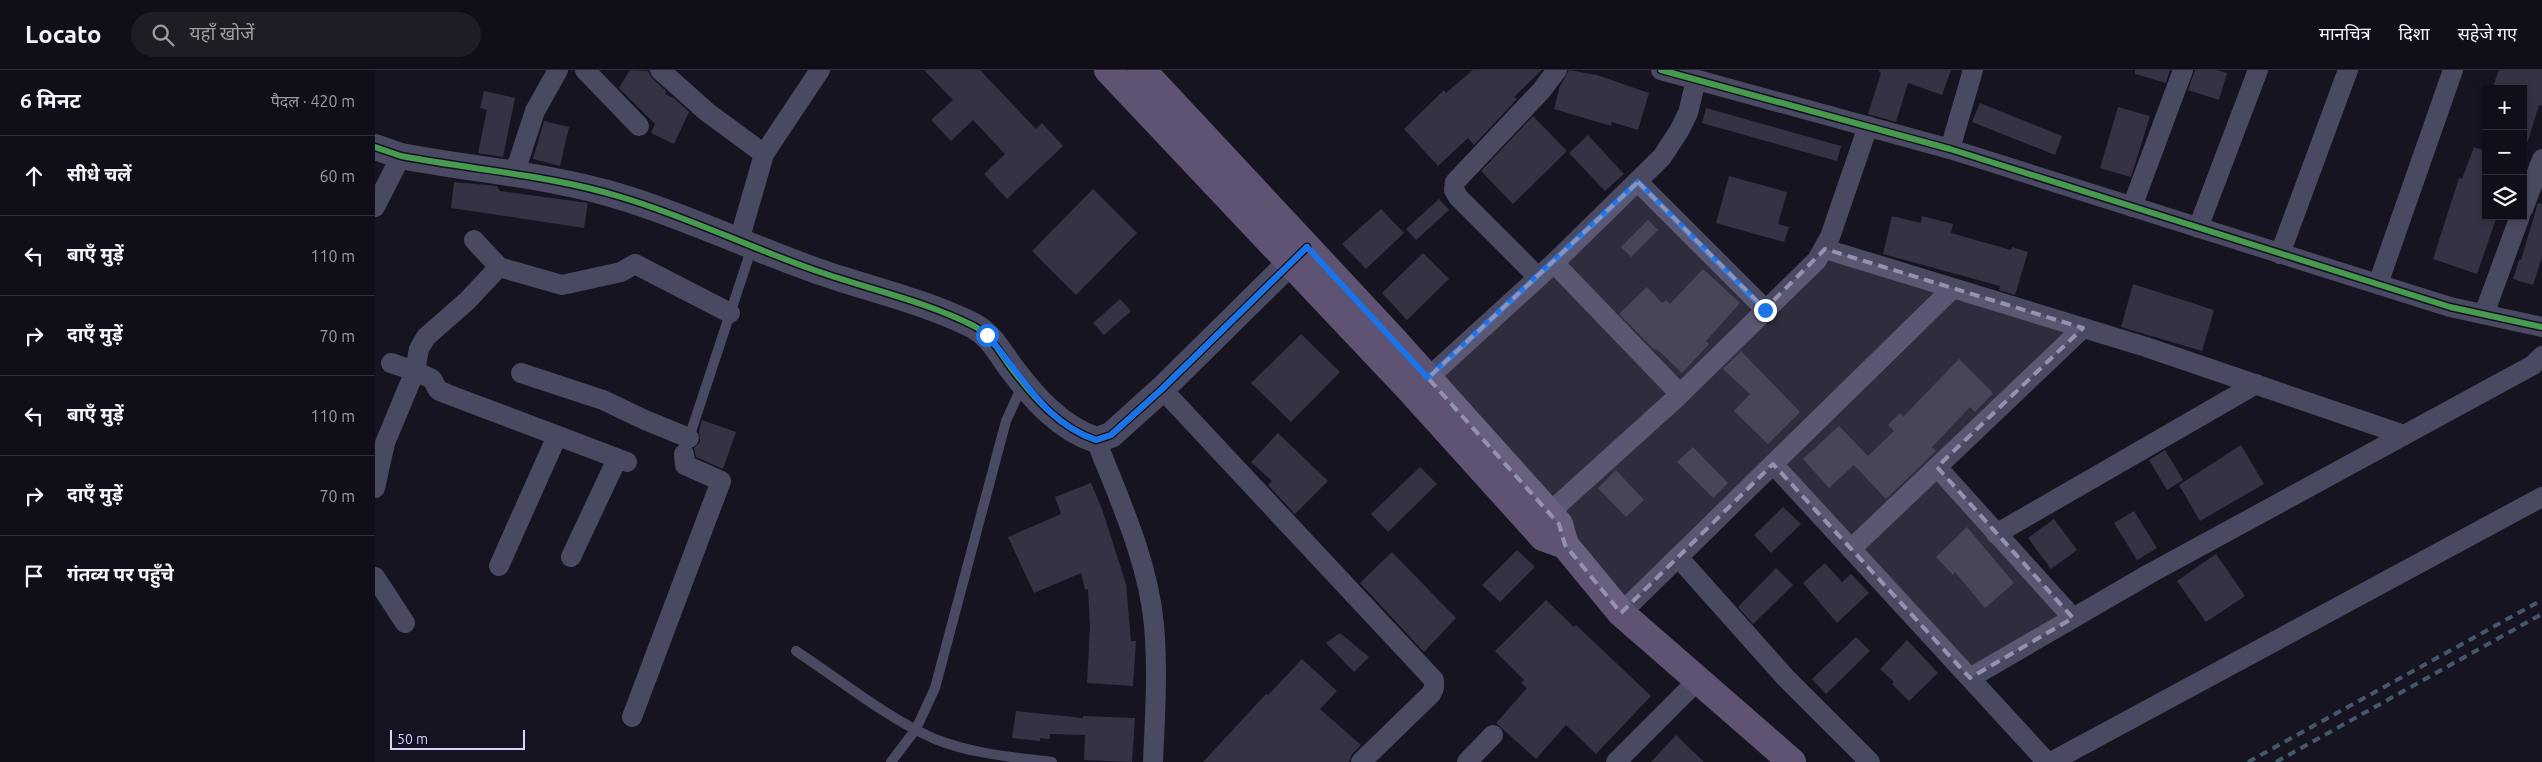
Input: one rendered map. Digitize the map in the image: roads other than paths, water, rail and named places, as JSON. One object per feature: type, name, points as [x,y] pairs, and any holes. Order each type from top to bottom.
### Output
[{"type":"main road","points":[[1108,70],[1428,378],[1559,524],[1565,545],[1621,613],[1792,762]]},
{"type":"main road","points":[[1142,70],[1413,393],[1543,536],[1565,545]]},
{"type":"street","points":[[514,175],[535,111],[558,70]]},
{"type":"street","points":[[585,70],[639,126]]},
{"type":"street","points":[[660,70],[707,112],[764,154]]},
{"type":"street","points":[[746,244],[764,154],[819,70]]},
{"type":"street","points":[[1538,277],[1457,197],[1454,190],[1455,182],[1541,91],[1557,70]]},
{"type":"street","points":[[1661,70],[1949,149],[2450,307],[2542,327]]},
{"type":"street","points":[[1949,149],[1973,70]]},
{"type":"street","points":[[2132,207],[2183,70]]},
{"type":"street","points":[[2198,228],[2258,70]]},
{"type":"street","points":[[2280,254],[2348,70]]},
{"type":"street","points":[[2378,284],[2453,70]]},
{"type":"street","points":[[1428,378],[1554,263],[1662,157],[1688,113],[1696,80]]},
{"type":"street","points":[[1549,513],[1680,394],[1825,249],[1868,126]]},
{"type":"street","points":[[375,147],[401,156],[567,183],[622,197],[973,326],[987,335],[1023,382],[1066,427],[1096,440],[1111,435],[1162,389],[1299,255]]},
{"type":"street","points":[[375,207],[401,156]]},
{"type":"street","points":[[2527,198],[2542,159]]},
{"type":"street","points":[[1638,182],[1765,310]]},
{"type":"street","points":[[2484,314],[2519,220]]},
{"type":"street","points":[[474,240],[499,267],[562,285],[621,272],[635,264],[730,313]]},
{"type":"street","points":[[1825,249],[2146,347],[2404,435]]},
{"type":"street","points":[[1554,263],[1680,394]]},
{"type":"street","points":[[375,488],[385,442],[415,371],[419,349],[427,337],[467,301],[499,267]]},
{"type":"street","points":[[1621,613],[1952,289]]},
{"type":"street","points":[[1851,549],[2083,328]]},
{"type":"street","points":[[1970,678],[2149,574],[2533,365],[2542,356]]},
{"type":"street","points":[[391,363],[432,379],[438,390],[447,394],[622,460],[571,557]]},
{"type":"street","points":[[521,373],[603,400],[645,420],[686,446],[685,465],[721,481],[632,717]]},
{"type":"street","points":[[1996,534],[2256,384]]},
{"type":"street","points":[[1162,389],[1434,680],[1434,688],[1431,694],[1361,762]]},
{"type":"street","points":[[499,566],[557,436]]},
{"type":"street","points":[[1096,440],[1143,563],[1154,624],[1155,696],[1153,762]]},
{"type":"street","points":[[1773,464],[2047,762]]},
{"type":"street","points":[[1937,467],[2073,618]]},
{"type":"street","points":[[2051,762],[2542,497]]},
{"type":"street","points":[[1678,557],[1785,677],[1870,762]]},
{"type":"street","points":[[375,577],[405,623]]},
{"type":"street","points":[[1616,762],[1697,680]]},
{"type":"street","points":[[1467,762],[1493,735]]},
{"type":"lane","points":[[686,446],[730,313],[746,244]]},
{"type":"lane","points":[[891,762],[916,729],[935,688],[1006,421],[1023,382]]},
{"type":"lane","points":[[796,651],[916,729],[935,739],[994,754],[1052,762]]},
{"type":"railway","points":[[2248,762],[2542,600]]},
{"type":"railway","points":[[2276,762],[2542,614]]}]
